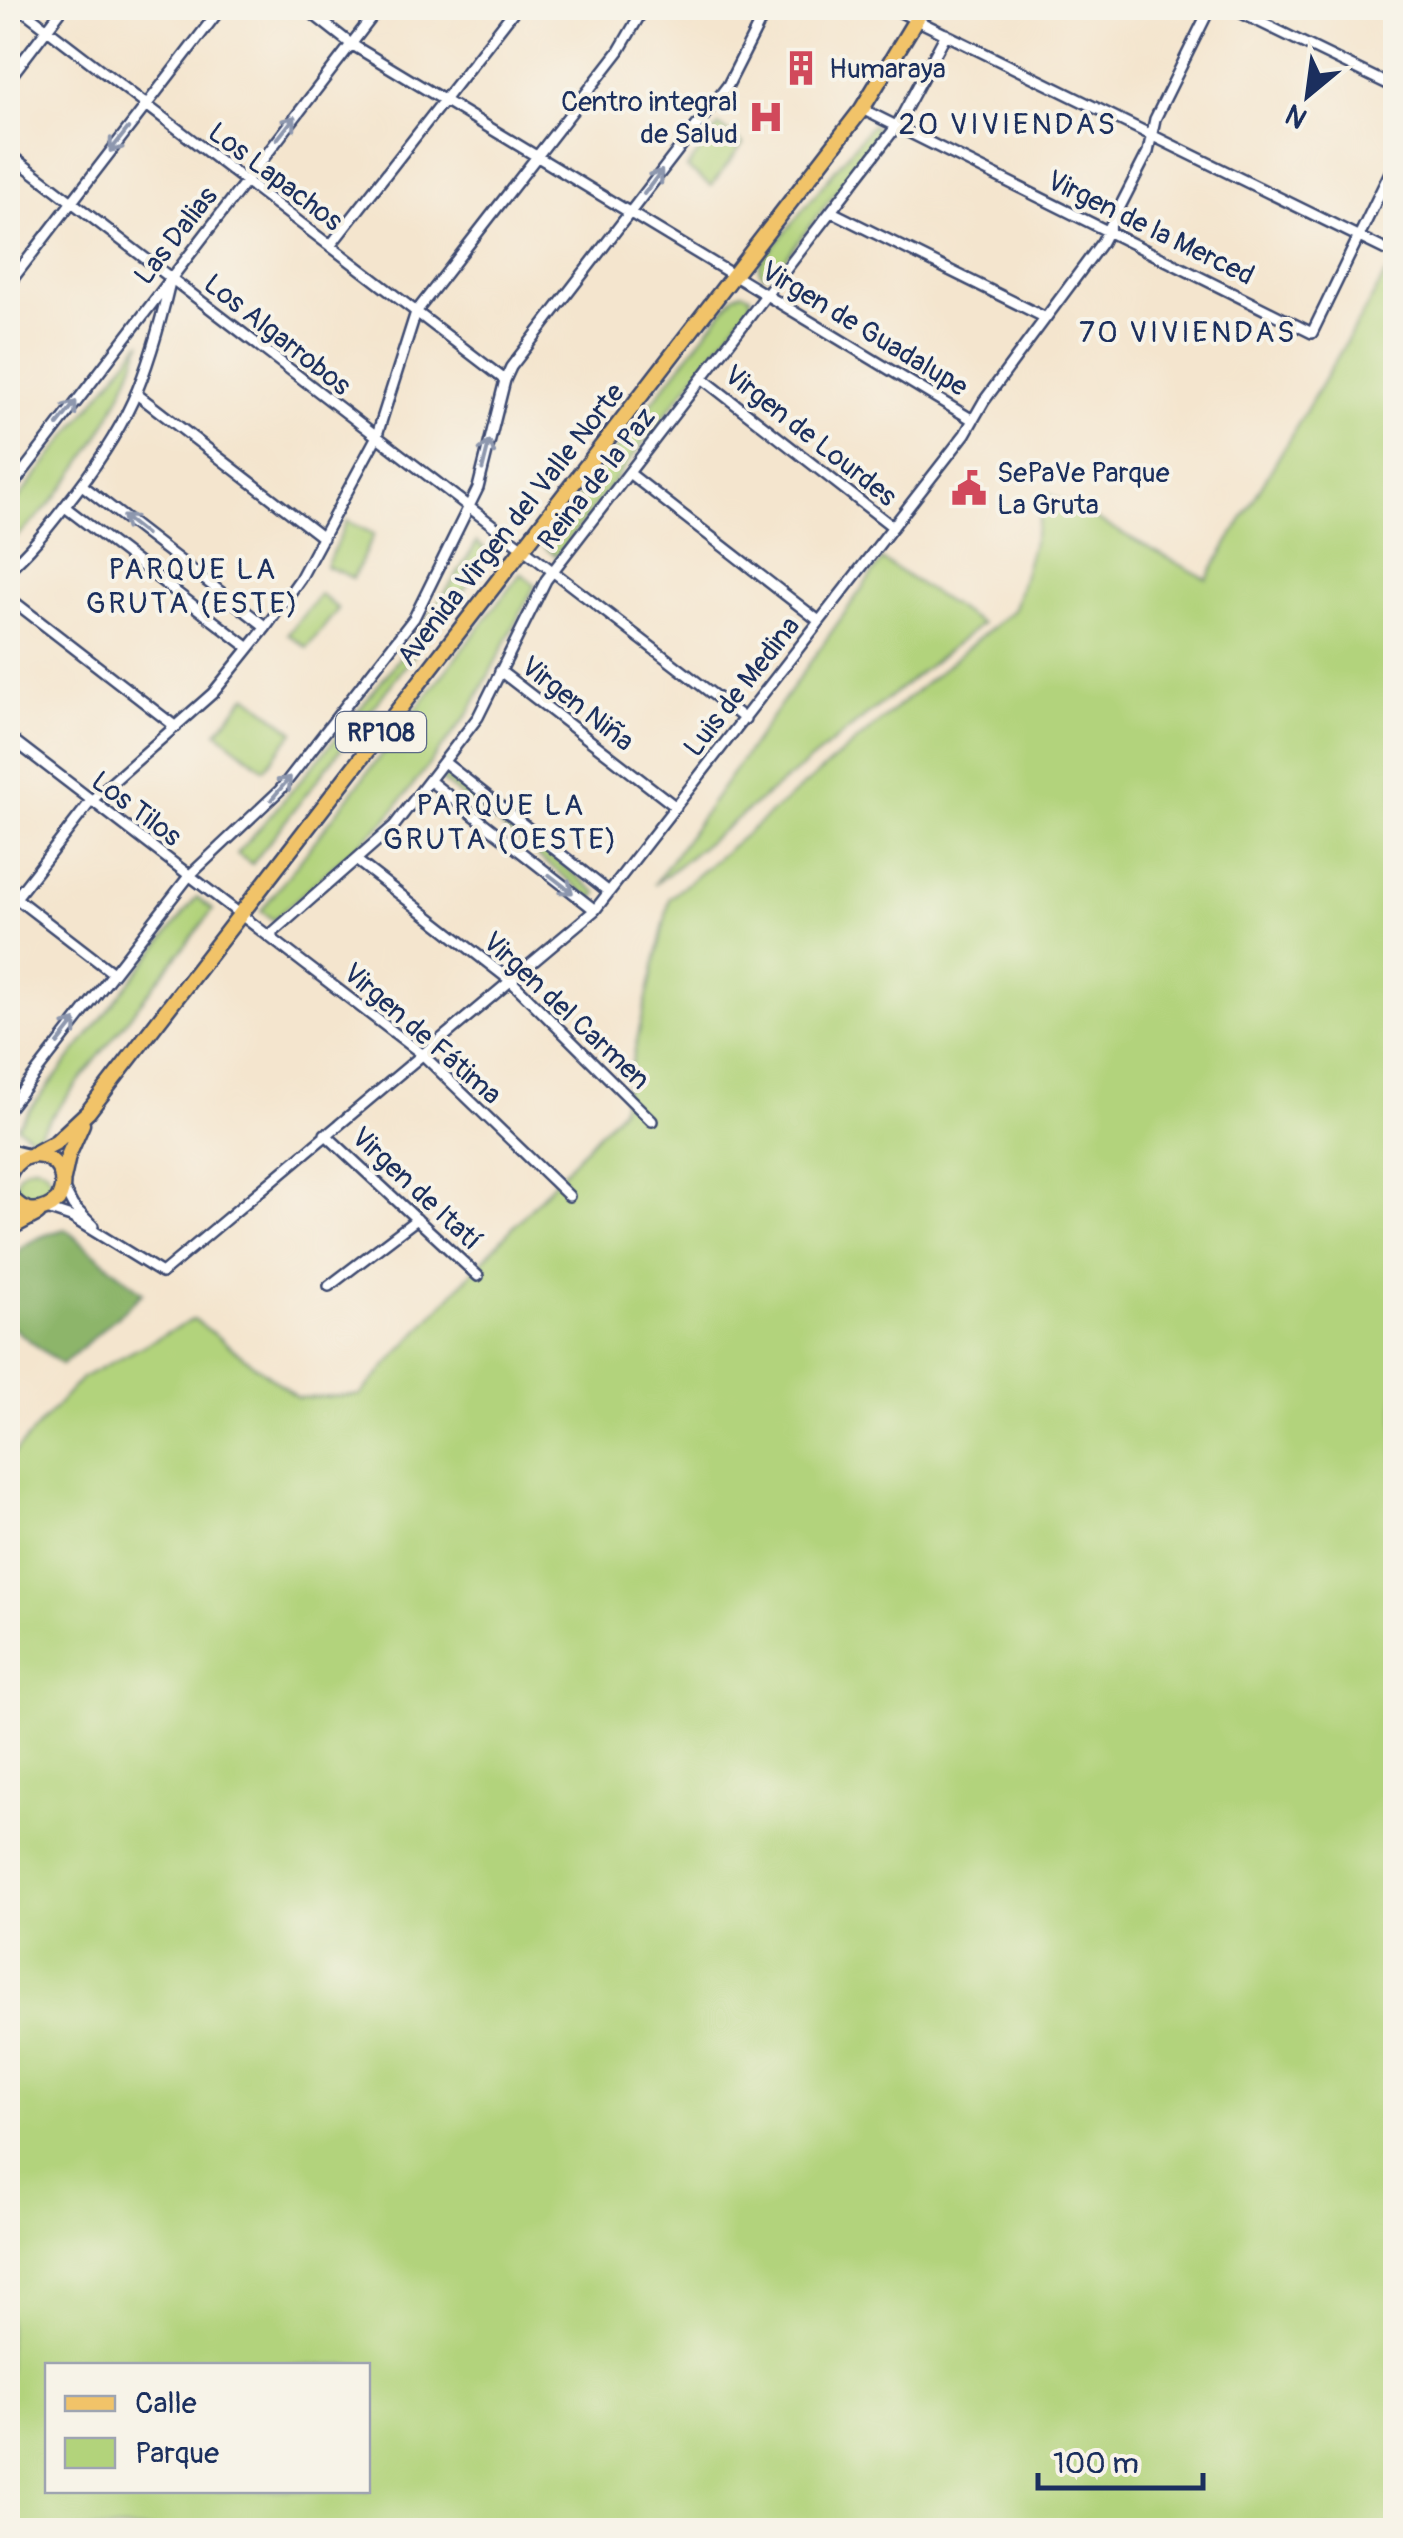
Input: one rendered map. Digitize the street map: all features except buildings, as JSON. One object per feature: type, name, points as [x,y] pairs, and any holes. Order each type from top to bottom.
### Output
[{"type":"main road","name":"Avenida Virgen del Valle Norte","points":[[30,1155],[56,1142],[88,1112],[862,109],[920,14]]},
{"type":"main road","name":"Avenida Virgen del Valle Norte","points":[[63,1184],[68,1156],[88,1112]]},
{"type":"main road","points":[[8,1151],[49,1159],[61,1171],[63,1184]]},
{"type":"main road","name":"RP108","points":[[8,1177],[13,1166],[30,1155]]},
{"type":"main road","name":"RP108","points":[[8,1229],[58,1200],[63,1184]]},
{"type":"main road","points":[[8,1190],[24,1209],[45,1210]]},
{"type":"street","name":"Los Lapachos","points":[[20,8],[505,380]]},
{"type":"street","points":[[8,80],[63,8]]},
{"type":"street","points":[[8,285],[221,8]]},
{"type":"street","name":"Virgen de Guadalupe","points":[[304,8],[351,44],[973,420]]},
{"type":"street","name":"Las Dalias","points":[[8,490],[379,8]]},
{"type":"street","points":[[330,246],[516,8]]},
{"type":"street","points":[[8,908],[11,895],[92,801],[213,693],[266,628],[323,538],[376,438],[416,312],[619,51],[644,8]]},
{"type":"street","points":[[8,1109],[189,876],[280,790],[414,618],[478,488],[505,380],[728,85],[768,8]]},
{"type":"street","points":[[892,8],[920,14],[946,34],[1396,255]]},
{"type":"street","name":"Luis de Medina","points":[[105,1238],[162,1273],[595,910],[893,527],[1109,231],[1148,152],[1156,119],[1210,8]]},
{"type":"street","points":[[1231,8],[1396,88]]},
{"type":"street","name":"Reina de la Paz","points":[[270,934],[394,826],[478,717],[554,570],[896,127],[946,34]]},
{"type":"street","name":"Virgen de la Merced","points":[[862,109],[1312,333],[1358,236]]},
{"type":"street","name":"Los Algarrobos","points":[[8,153],[744,719]]},
{"type":"street","points":[[1358,236],[1396,160]]},
{"type":"street","points":[[832,212],[1046,318]]},
{"type":"street","points":[[8,570],[38,540],[105,455],[138,395],[155,346],[170,279]]},
{"type":"street","name":"Virgen de Lourdes","points":[[702,378],[893,527]]},
{"type":"street","points":[[138,395],[323,538]]},
{"type":"street","points":[[630,472],[820,621]]},
{"type":"street","points":[[82,485],[266,628]]},
{"type":"street","points":[[65,507],[249,648]]},
{"type":"street","points":[[8,597],[176,727]]},
{"type":"street","name":"Virgen Niña","points":[[500,671],[676,807]]},
{"type":"street","name":"Los Tilos","points":[[8,736],[240,914]]},
{"type":"street","points":[[444,762],[609,892]]},
{"type":"street","points":[[430,780],[595,910]]},
{"type":"street","name":"Virgen del Carmen","points":[[356,860],[511,981],[652,1121]]},
{"type":"street","points":[[11,895],[113,974]]},
{"type":"street","name":"Virgen de Fátima","points":[[240,914],[422,1054],[569,1196]]},
{"type":"street","name":"Virgen de Itatí","points":[[325,1134],[478,1276]]},
{"type":"street","points":[[63,1184],[73,1206],[105,1238]]},
{"type":"street","points":[[45,1210],[71,1217],[105,1238]]},
{"type":"street","points":[[329,1286],[417,1219]]},
{"type":"green space","points":[[872,124],[878,130],[873,144],[774,273],[763,275],[760,263]]},
{"type":"green space","points":[[719,125],[743,144],[711,186],[687,168]]},
{"type":"green space","points":[[1386,274],[1395,278],[1395,2530],[8,2530],[8,1460],[82,1378],[194,1319],[298,1398],[360,1395],[621,1109],[670,898],[1014,609],[1047,493],[1207,579]]},
{"type":"green space","points":[[742,292],[750,296],[751,304],[556,556],[542,545],[735,295]]},
{"type":"green space","points":[[142,341],[119,398],[89,452],[52,501],[8,544],[8,512]]},
{"type":"green space","points":[[347,521],[374,534],[353,578],[326,566]]},
{"type":"green space","points":[[477,542],[491,555],[252,864],[237,854],[394,665]]},
{"type":"green space","points":[[882,560],[981,624],[654,885]]},
{"type":"green space","points":[[521,573],[535,585],[469,713],[385,821],[273,920],[261,911]]},
{"type":"green space","points":[[320,594],[338,609],[307,648],[288,634]]},
{"type":"green space","points":[[247,695],[294,732],[264,769],[217,732]]},
{"type":"green space","points":[[447,775],[598,893],[593,899],[442,781]]},
{"type":"green space","points":[[197,897],[213,910],[34,1139],[17,1126]]},
{"type":"green space","points":[[34,1166],[47,1171],[52,1184],[47,1197],[34,1202],[21,1197],[16,1184],[21,1171]]},
{"type":"green space","points":[[65,1229],[143,1293],[62,1365],[8,1324],[7,1287],[12,1261],[19,1251]]},
{"type":"place","name":"Humaraya","points":[[801,68]]},
{"type":"place","name":"Centro integral de Salud","points":[[766,117]]},
{"type":"place","name":"SePaVe Parque La Gruta","points":[[969,488]]},
{"type":"district","name":"20 VIVIENDAS","points":[[1008,124]]},
{"type":"district","name":"70 VIVIENDAS","points":[[1188,332]]},
{"type":"district","name":"PARQUE LA GRUTA (ESTE)","points":[[193,586]]},
{"type":"district","name":"PARQUE LA GRUTA (OESTE)","points":[[501,822]]}]
